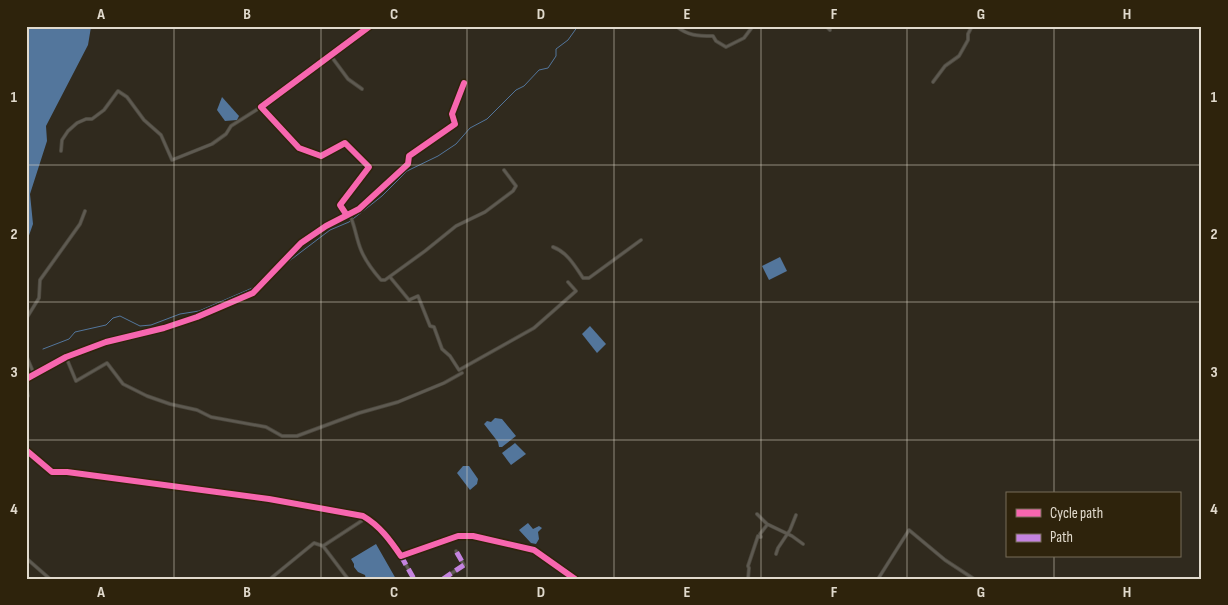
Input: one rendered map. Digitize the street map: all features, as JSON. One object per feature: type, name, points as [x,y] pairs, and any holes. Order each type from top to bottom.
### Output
[{"type":"street","points":[[61,151],[62,140],[68,131],[77,123],[86,119],[92,119],[104,110],[118,91],[127,97],[144,120],[160,135],[172,160],[212,144],[226,134],[231,126],[262,107],[370,26]]},
{"type":"street","points":[[676,26],[683,32],[694,36],[712,36],[726,47],[744,38],[753,26]]},
{"type":"street","points":[[826,26],[830,30]]},
{"type":"street","points":[[933,82],[945,66],[959,56],[968,40],[968,34],[972,26]]},
{"type":"street","points":[[331,56],[348,79],[362,90]]},
{"type":"street","points":[[26,379],[66,358],[106,342],[164,328],[197,317],[253,293],[301,243],[346,214],[359,208],[408,164],[409,156],[455,124],[452,114],[464,83]]},
{"type":"street","points":[[262,107],[299,148],[321,156],[345,143],[369,167],[340,205],[346,214]]},
{"type":"street","points":[[349,213],[354,222],[362,252],[381,280],[384,280],[456,226],[485,212],[513,191],[516,186],[504,170]]},
{"type":"street","points":[[26,319],[39,298],[40,280],[80,224],[85,211]]},
{"type":"street","points":[[553,247],[560,249],[567,256],[583,278],[589,278],[641,240]]},
{"type":"street","points":[[390,276],[409,300],[418,296],[430,326],[434,327],[442,349],[450,356],[459,370],[534,328],[576,291],[568,282]]},
{"type":"street","points":[[26,355],[34,374]]},
{"type":"street","points":[[66,358],[76,381],[107,363],[122,384],[147,396],[170,404],[197,410],[211,417],[266,427],[282,436],[297,436],[359,413],[398,402],[444,383],[462,373]]},
{"type":"street","points":[[26,383],[28,396],[26,397]]},
{"type":"street","points":[[26,450],[52,472],[67,472],[269,499],[363,516],[376,524],[390,540],[414,579]]},
{"type":"street","points":[[757,514],[767,524],[802,544]]},
{"type":"street","points":[[776,554],[790,530],[796,515]]},
{"type":"street","points":[[323,546],[366,518]]},
{"type":"street","points":[[748,579],[748,566],[758,537],[761,537],[760,534],[767,524]]},
{"type":"street","points":[[878,579],[909,530],[945,560],[974,579]]},
{"type":"street","points":[[401,556],[458,536],[473,536],[534,550],[575,579]]},
{"type":"street","points":[[270,579],[314,543],[323,546],[348,579]]},
{"type":"street","points":[[442,579],[464,565],[456,551]]},
{"type":"street","points":[[26,558],[50,579]]},
{"type":"water","points":[[26,26],[91,27],[88,45],[46,126],[47,141],[30,194],[33,224],[26,244]]},
{"type":"water","points":[[222,97],[239,116],[237,120],[225,121],[217,110]]},
{"type":"water","points":[[780,257],[787,271],[769,280],[762,266]]},
{"type":"water","points":[[590,326],[606,344],[597,353],[582,334]]},
{"type":"water","points":[[495,418],[502,419],[516,436],[502,447],[499,447],[498,442],[484,424],[487,421],[491,422]]},
{"type":"water","points":[[515,443],[526,454],[511,465],[502,453]]},
{"type":"water","points":[[463,466],[469,466],[478,479],[477,484],[470,490],[457,473]]},
{"type":"water","points":[[528,523],[533,529],[539,526],[542,528],[538,532],[539,539],[536,544],[531,543],[519,530]]},
{"type":"water","points":[[376,544],[396,579],[366,579],[365,575],[358,572],[354,567],[351,559]]},
{"type":"waterway","points":[[276,271],[330,230],[349,222],[382,196],[407,171],[438,156],[456,144],[470,128],[487,119],[539,70],[548,68],[556,56],[556,49],[568,40],[578,26]]},
{"type":"waterway","points":[[43,349],[69,339],[75,332],[106,325],[113,318],[120,316],[140,326],[151,325],[180,314],[199,311],[257,286],[269,275]]},
{"type":"marked path","points":[[443,579],[464,565],[456,551]]},
{"type":"marked path","points":[[401,556],[414,579]]},
{"type":"cycle path","points":[[346,214],[340,205],[369,167],[345,143],[321,156],[299,148],[261,107],[370,26]]},
{"type":"cycle path","points":[[26,379],[66,357],[106,342],[164,328],[197,317],[253,293],[301,243],[326,226],[359,209],[408,164],[409,156],[455,124],[452,114],[464,83]]},
{"type":"cycle path","points":[[26,450],[52,472],[67,472],[269,499],[363,516],[380,529],[401,556],[458,536],[473,536],[534,550],[575,579]]}]
